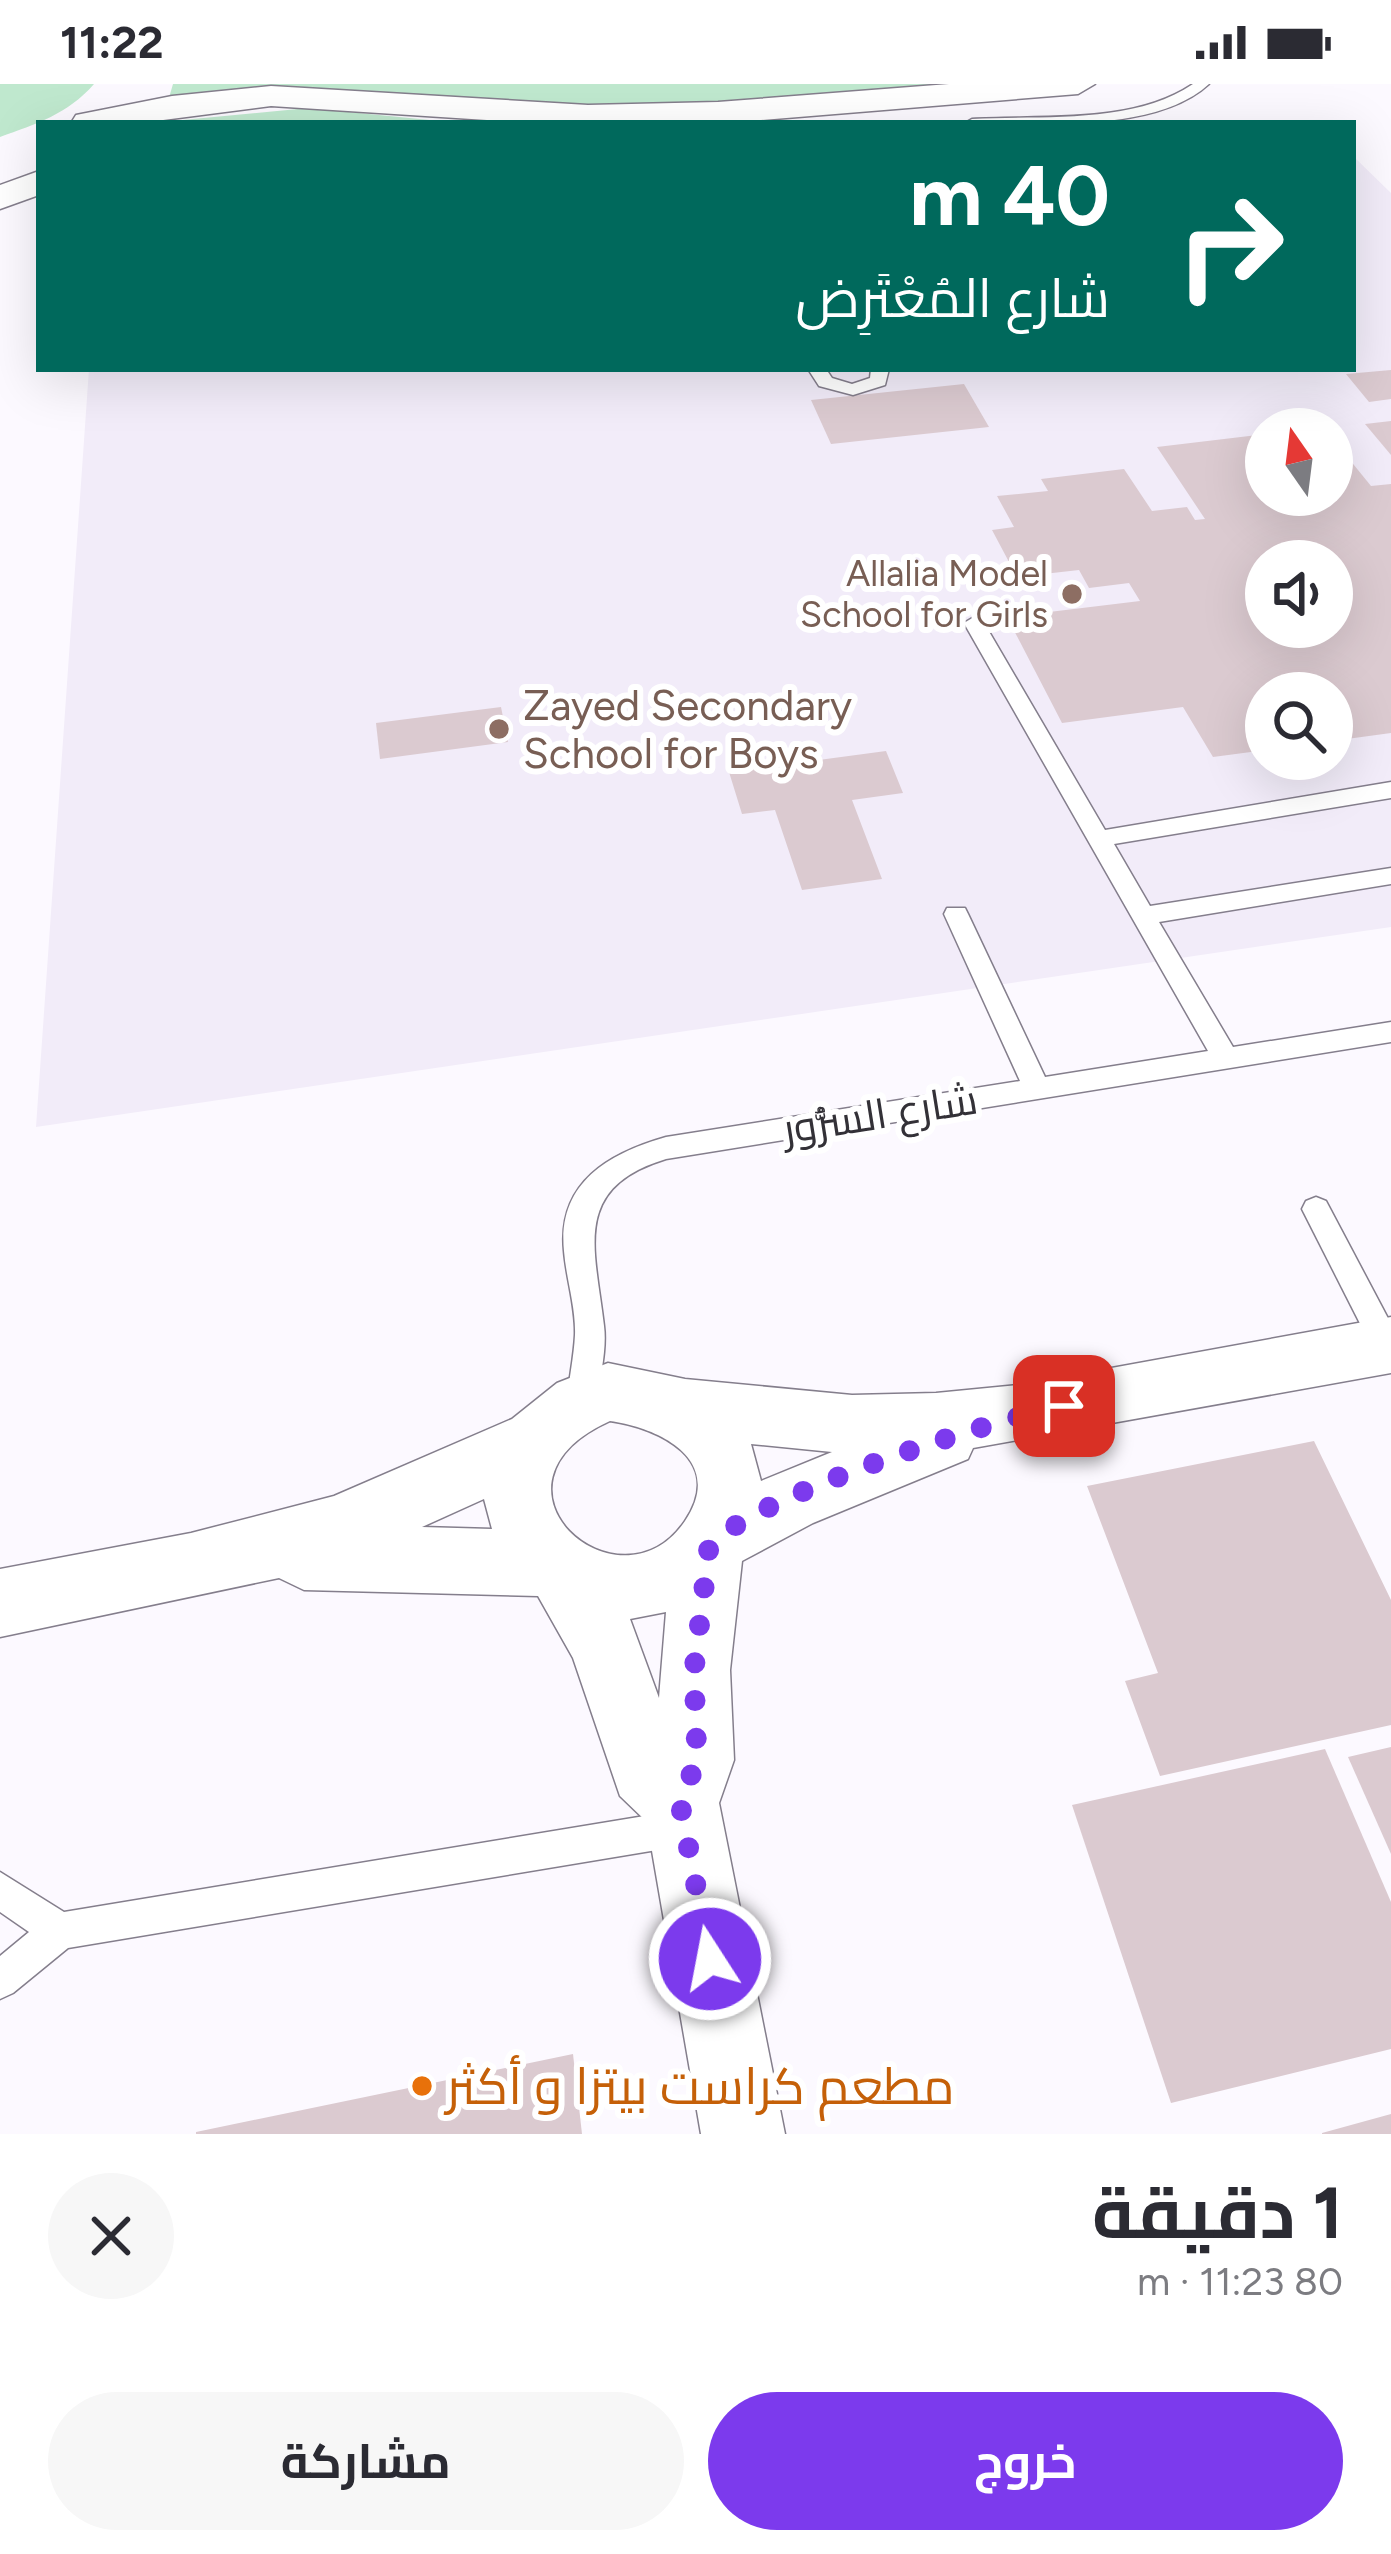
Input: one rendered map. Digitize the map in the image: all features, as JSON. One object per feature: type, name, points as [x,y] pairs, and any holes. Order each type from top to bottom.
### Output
[{"type":"main road","points":[[89,120],[128,84]]},
{"type":"main road","points":[[661,120],[1078,84]]},
{"type":"main road","points":[[100,120],[172,106],[271,96],[529,115],[718,113]]},
{"type":"main road","points":[[0,198],[36,183]]},
{"type":"street","points":[[0,1603],[222,1560],[384,1511],[557,1421],[635,1392],[686,1408],[852,1425],[1018,1414],[1389,1346]]},
{"type":"street","points":[[686,1408],[719,1444],[728,1467],[728,1504],[711,1544],[694,1670],[697,1760],[683,1815],[743,2134]]},
{"type":"street","points":[[222,1560],[387,1555],[557,1568],[614,1588],[641,1586],[690,1565],[711,1544],[866,1468],[1018,1414]]},
{"type":"street","points":[[557,1421],[518,1484],[518,1505],[535,1546],[557,1568],[604,1643],[646,1770],[683,1815]]},
{"type":"lane","points":[[1009,120],[1144,109],[1184,98],[1202,84]]},
{"type":"lane","points":[[819,372],[825,382],[853,390],[879,381],[880,372]]},
{"type":"lane","points":[[974,623],[1226,1059]]},
{"type":"lane","points":[[1098,838],[1391,790]]},
{"type":"lane","points":[[1143,916],[1391,876]]},
{"type":"lane","points":[[956,914],[1036,1089]]},
{"type":"lane","name":"شارع السُّرُور","points":[[557,1421],[590,1332],[578,1224],[584,1204],[610,1172],[629,1159],[666,1148],[1391,1033]]},
{"type":"lane","points":[[1316,1210],[1389,1346]]},
{"type":"lane","points":[[0,1980],[60,1930],[683,1815]]},
{"type":"lane","points":[[0,1890],[60,1930]]},
{"type":"shaded area","name":"Zayed Secondary School for Boys","points":[[1356,159],[1391,193],[1391,927],[36,1127],[89,372],[1356,372]]},
{"type":"green space","points":[[0,84],[94,84],[62,111],[0,137]]},
{"type":"green space","points":[[173,84],[1034,84],[653,114],[404,101],[166,108]]},
{"type":"green space","points":[[308,108],[430,120],[182,120]]},
{"type":"building","points":[[1391,370],[1391,399],[1369,402],[1346,374]]},
{"type":"building","points":[[964,384],[989,427],[831,444],[811,400]]},
{"type":"building","points":[[1391,421],[1391,455],[1365,424]]},
{"type":"building","points":[[1245,437],[1245,516],[1353,516],[1353,464],[1371,486],[1391,484],[1391,733],[1353,738],[1353,672],[1245,672],[1245,753],[1213,757],[1183,707],[1062,723],[1007,617],[1140,601],[1129,583],[1089,588],[1079,570],[1017,577],[992,530],[1014,527],[997,496],[1048,491],[1041,479],[1124,469],[1152,511],[1187,507],[1195,520],[1205,519],[1157,447]]},
{"type":"building","points":[[501,707],[508,742],[380,759],[376,723]]},
{"type":"building","points":[[886,751],[903,793],[852,800],[882,879],[802,890],[775,810],[742,814],[729,772]]},
{"type":"building","points":[[1314,1441],[1391,1600],[1391,1725],[1160,1776],[1125,1681],[1158,1673],[1087,1486]]},
{"type":"building","points":[[1391,1747],[1391,1854],[1348,1757]]},
{"type":"building","points":[[1325,1749],[1391,1902],[1391,2049],[1171,2103],[1072,1805]]},
{"type":"building","points":[[573,2054],[582,2134],[196,2134],[196,2132]]},
{"type":"building","points":[[1391,2114],[1391,2134],[1322,2134],[1322,2133]]},
{"type":"place","name":"Allalia Model School for Girls","points":[[1072,594]]},
{"type":"place","name":"Zayed Secondary School for Boys","points":[[499,729]]},
{"type":"place","name":"مطعم كراست بيتزا و أكثر","points":[[422,2086]]},
{"type":"route","points":[[710,1959],[680,1803],[697,1760],[697,1624],[713,1540],[866,1468],[1018,1414],[1064,1406]]}]
